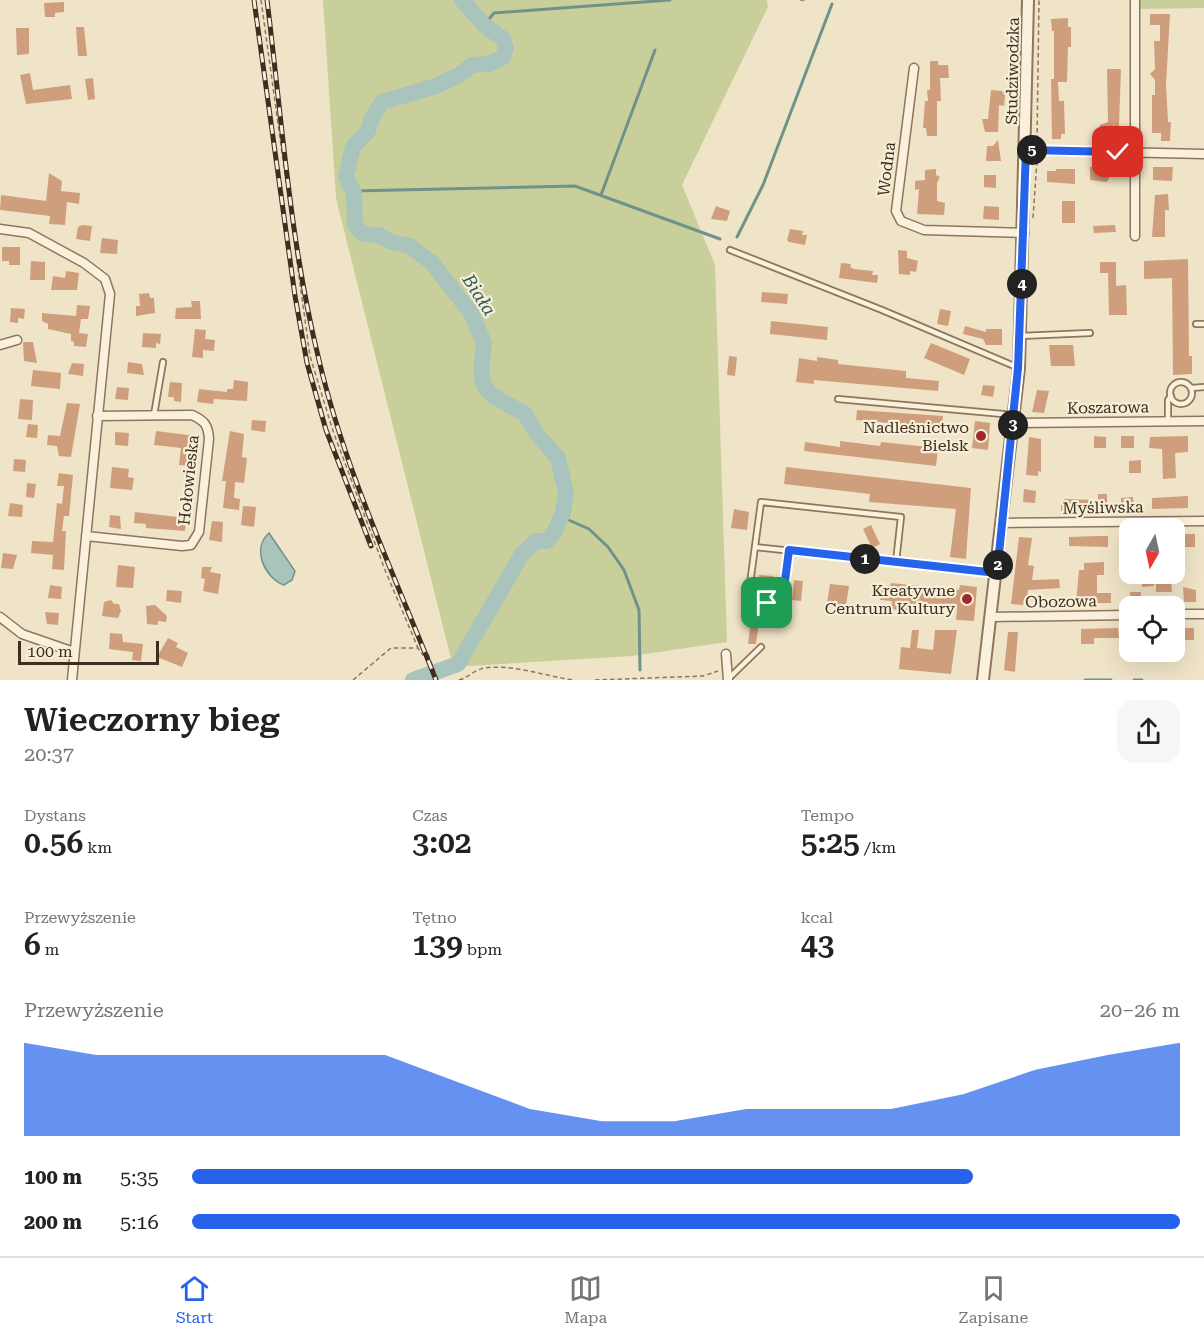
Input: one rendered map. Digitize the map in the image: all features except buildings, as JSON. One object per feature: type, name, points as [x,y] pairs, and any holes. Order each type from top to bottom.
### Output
[{"type":"street","name":"Studziwodzka","points":[[983,680],[1003,523],[1018,368],[1024,233],[1028,0]]},
{"type":"street","points":[[1135,0],[1135,236]]},
{"type":"street","name":"Wodna","points":[[914,68],[896,210],[901,221],[924,230],[1024,233]]},
{"type":"street","points":[[1026,150],[1204,154]]},
{"type":"street","points":[[0,229],[29,233],[84,263],[105,279],[110,294],[72,680]]},
{"type":"street","points":[[0,345],[17,340]]},
{"type":"street","name":"Hołowieska","points":[[86,536],[190,545],[199,532],[209,439],[208,427],[203,420],[192,415],[97,416]]},
{"type":"street","name":"Koszarowa","points":[[1013,419],[1204,421]]},
{"type":"street","name":"Myśliwska","points":[[1003,523],[1204,521]]},
{"type":"street","points":[[1185,614],[1204,614]]},
{"type":"street","name":"Obozowa","points":[[992,617],[1119,615]]},
{"type":"street","points":[[0,616],[22,634],[74,652]]},
{"type":"street","points":[[726,654],[728,676]]},
{"type":"lane","points":[[730,250],[882,310],[1018,368]]},
{"type":"lane","points":[[1196,324],[1204,324]]},
{"type":"lane","points":[[1020,336],[1090,333]]},
{"type":"lane","points":[[154,415],[163,362]]},
{"type":"lane","points":[[1168,421],[1168,400],[1171,396],[1171,388],[1177,383],[1184,382],[1191,388],[1202,387],[1204,381]]},
{"type":"lane","points":[[1171,396],[1176,402],[1184,403],[1191,397],[1191,388]]},
{"type":"lane","points":[[838,399],[1013,419]]},
{"type":"lane","points":[[789,550],[783,596],[776,602],[767,603],[753,598],[749,591],[761,502],[901,518],[896,562]]},
{"type":"lane","points":[[755,547],[997,573]]},
{"type":"lane","points":[[728,676],[761,647]]},
{"type":"path","points":[[261,0],[310,356],[337,442],[385,570],[418,648],[423,655],[428,654],[438,680]]},
{"type":"path","points":[[800,0],[805,0]]},
{"type":"path","points":[[353,680],[390,648],[418,648]]},
{"type":"path","points":[[459,680],[466,679],[473,672],[484,668],[545,673],[573,680]]},
{"type":"path","points":[[595,680],[728,676]]},
{"type":"green space","points":[[323,0],[767,0],[768,7],[682,185],[715,265],[727,642],[632,656],[453,667],[336,198]]},
{"type":"green space","points":[[1135,0],[1204,0],[1204,8],[1136,9]]},
{"type":"water","points":[[269,533],[295,571],[292,580],[284,585],[271,576],[263,562],[261,547]]},
{"type":"waterway","name":"Biała","points":[[413,680],[458,664],[522,554],[536,541],[547,541],[554,533],[563,513],[566,493],[558,458],[537,434],[525,414],[493,396],[484,386],[481,373],[484,343],[471,313],[432,263],[410,246],[391,242],[379,235],[363,234],[355,225],[354,193],[346,177],[353,147],[368,131],[372,118],[382,102],[436,86],[461,74],[472,65],[489,64],[503,57],[506,48],[503,39],[484,25],[462,0]]},
{"type":"waterway","points":[[484,25],[494,13],[670,0]]},
{"type":"waterway","points":[[737,237],[763,185],[832,4]]},
{"type":"waterway","points":[[601,195],[655,50]]},
{"type":"waterway","points":[[353,191],[575,186],[720,239]]},
{"type":"waterway","points":[[562,517],[589,529],[608,547],[624,570],[639,610],[640,670]]},
{"type":"waterway","points":[[1085,680],[1111,680]]},
{"type":"waterway","points":[[1134,680],[1142,680]]},
{"type":"railway","points":[[254,0],[295,296],[307,363],[326,430],[371,546]]},
{"type":"railway","points":[[267,0],[294,226],[319,360],[356,482],[436,680]]},
{"type":"place","name":"Nadleśnictwo Bielsk","points":[[981,436]]},
{"type":"place","name":"Kreatywne Centrum Kultury","points":[[967,599]]},
{"type":"route","points":[[767,603],[776,602],[783,596],[789,550],[997,573],[1018,368],[1026,150],[1118,152]]}]
